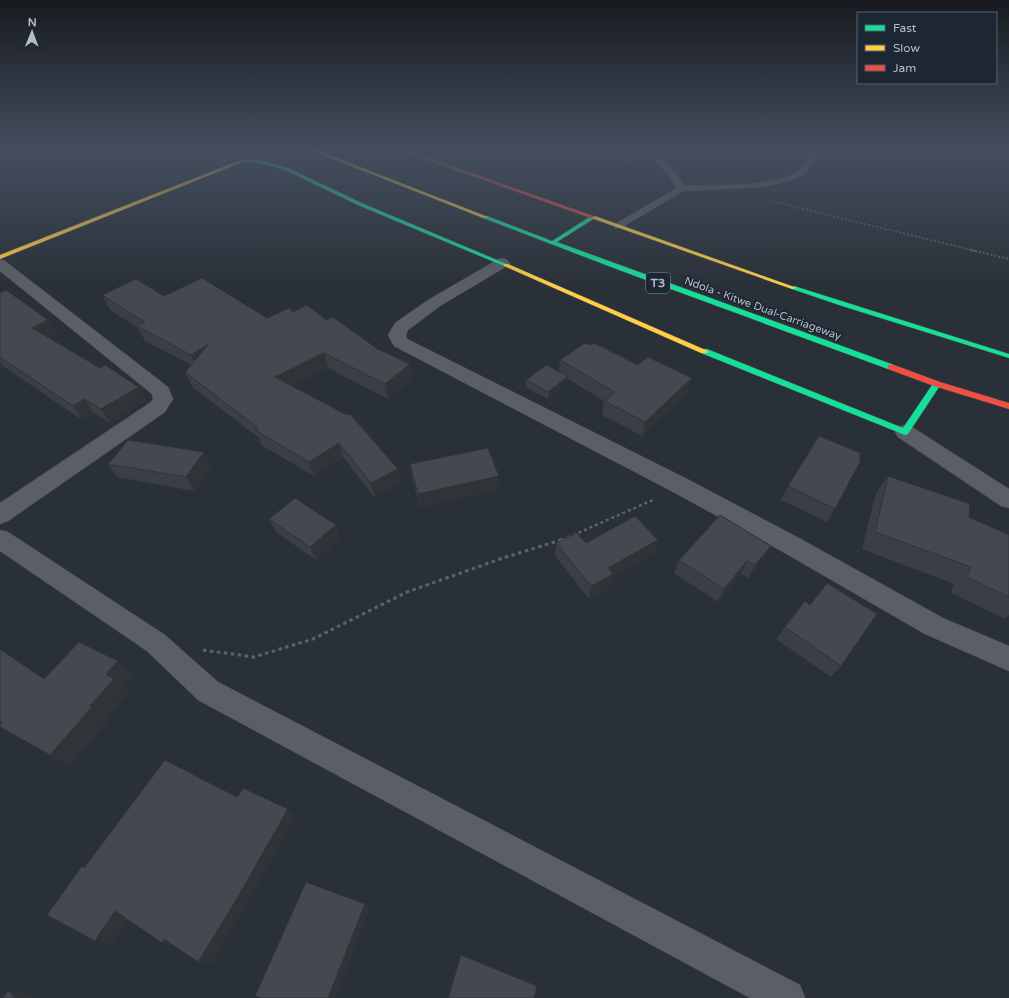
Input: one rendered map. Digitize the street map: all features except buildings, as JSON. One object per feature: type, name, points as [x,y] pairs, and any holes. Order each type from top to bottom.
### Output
[{"type":"main road","points":[[0,257],[156,196]]},
{"type":"main road","points":[[341,196],[502,263],[685,343],[905,432],[936,384]]},
{"type":"main road","name":"Ndola - Kitwe Dual-Carriageway","points":[[431,196],[621,270],[936,384],[1009,406]]},
{"type":"main road","points":[[532,196],[844,305],[1009,356]]},
{"type":"main road","points":[[552,242],[593,217]]},
{"type":"street","points":[[502,263],[434,303],[401,327],[397,335],[400,342],[683,487],[798,549],[934,626],[1009,659]]},
{"type":"street","points":[[0,264],[161,391],[164,399],[158,407],[0,515]]},
{"type":"street","points":[[905,432],[1009,500]]},
{"type":"street","points":[[0,539],[156,643],[208,691],[787,998]]},
{"type":"lane","points":[[618,226],[670,196]]},
{"type":"path","points":[[770,200],[1009,259]]},
{"type":"path","points":[[201,649],[254,657],[313,639],[407,592],[503,558],[557,542],[683,487]]},
{"type":"traffic: fast","points":[[343,196],[506,265]]},
{"type":"traffic: fast","points":[[485,217],[621,269],[891,367]]},
{"type":"traffic: fast","points":[[552,243],[593,217]]},
{"type":"traffic: fast","points":[[794,288],[1009,356]]},
{"type":"traffic: fast","points":[[704,351],[905,432],[937,384]]},
{"type":"traffic: slow","points":[[0,257],[155,196]]},
{"type":"traffic: slow","points":[[430,196],[485,217]]},
{"type":"traffic: slow","points":[[593,217],[794,288]]},
{"type":"traffic: slow","points":[[506,265],[704,351]]},
{"type":"traffic: jam","points":[[532,196],[593,217]]},
{"type":"traffic: jam","points":[[891,367],[937,384],[1009,406]]}]
